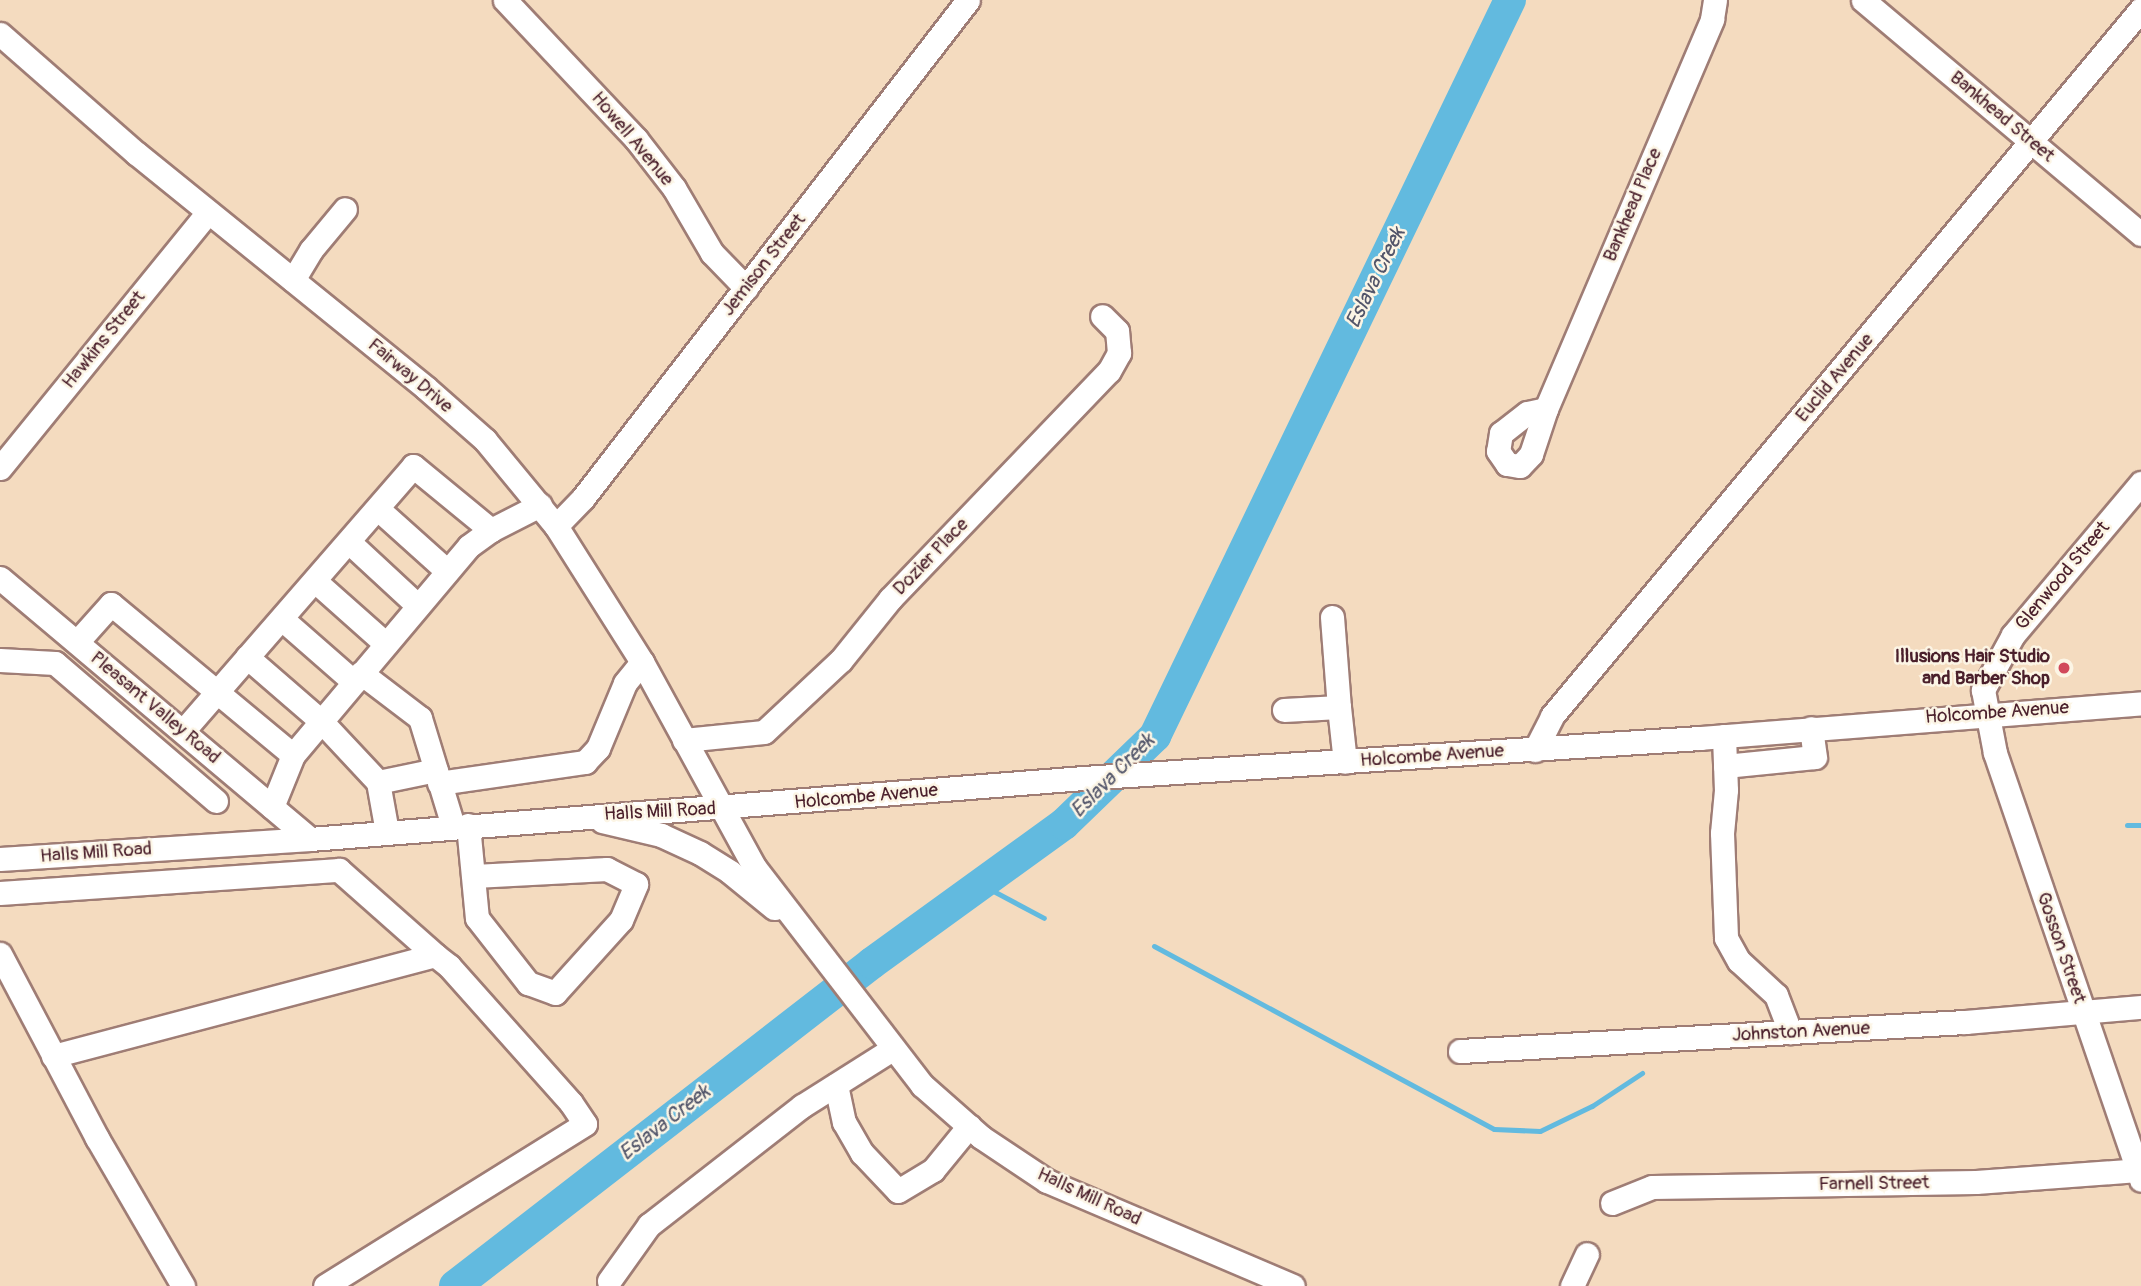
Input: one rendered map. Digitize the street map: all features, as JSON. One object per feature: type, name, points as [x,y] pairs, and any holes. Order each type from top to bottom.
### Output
[{"type":"street","name":"Howell Avenue","points":[[505,0],[636,139],[674,188],[712,253],[746,288]]},
{"type":"street","name":"Jemison Street","points":[[556,526],[583,498],[968,0]]},
{"type":"street","name":"Bankhead Place","points":[[1546,408],[1712,19],[1715,0]]},
{"type":"street","name":"Bankhead Street","points":[[1863,0],[2141,234]]},
{"type":"street","name":"Euclid Avenue","points":[[1535,750],[1552,716],[2033,142],[2141,9]]},
{"type":"street","name":"Fairway Drive","points":[[0,34],[136,153],[426,388],[485,440],[556,526],[642,662],[723,805]]},
{"type":"street","points":[[293,280],[317,242],[345,209]]},
{"type":"street","name":"Hawkins Street","points":[[0,468],[208,212]]},
{"type":"street","name":"Dozier Place","points":[[684,740],[764,732],[841,660],[890,599],[1108,372],[1119,353],[1117,331],[1102,316]]},
{"type":"street","points":[[183,731],[413,466],[491,530]]},
{"type":"street","name":"Glenwood Street","points":[[1987,713],[1983,690],[2013,635],[2141,483]]},
{"type":"street","points":[[272,807],[293,755],[469,546],[491,530],[540,505]]},
{"type":"street","points":[[378,509],[447,571]]},
{"type":"street","points":[[349,542],[418,606]]},
{"type":"street","name":"Pleasant Valley Road","points":[[0,578],[310,839]]},
{"type":"street","points":[[315,581],[386,644]]},
{"type":"street","points":[[77,642],[111,604],[293,755]]},
{"type":"street","points":[[1332,617],[1345,762]]},
{"type":"street","points":[[282,619],[357,678],[420,718],[438,777],[460,826],[474,876],[477,918],[528,983],[555,993],[621,920],[636,884],[607,869],[474,876]]},
{"type":"street","points":[[247,657],[321,721],[378,782],[387,832]]},
{"type":"street","points":[[0,660],[55,663],[216,802]]},
{"type":"street","points":[[378,782],[585,762],[598,748],[625,683],[642,662]]},
{"type":"street","name":"Holcombe Avenue","points":[[723,805],[782,804],[1083,778],[1535,750],[2141,703]]},
{"type":"street","points":[[1284,710],[1339,707]]},
{"type":"street","name":"Gosson Street","points":[[1987,713],[1995,753],[2139,1175]]},
{"type":"street","points":[[1725,766],[1815,757],[1811,729]]},
{"type":"street","points":[[1724,736],[1722,833],[1726,938],[1739,961],[1776,995],[1790,1032]]},
{"type":"street","name":"Halls Mill Road","points":[[0,859],[310,839],[723,805],[755,868],[892,1049],[922,1085],[969,1126],[1047,1181],[1293,1286]]},
{"type":"street","points":[[585,816],[661,835],[700,853],[730,872],[809,938]]},
{"type":"street","points":[[0,893],[339,870],[435,955],[554,1084],[585,1124],[325,1286]]},
{"type":"street","points":[[0,954],[53,1056],[183,1286]]},
{"type":"street","points":[[53,1056],[435,955]]},
{"type":"street","name":"Johnston Avenue","points":[[1460,1051],[1790,1032],[2141,1007]]},
{"type":"street","points":[[609,1281],[649,1225],[802,1106],[892,1049]]},
{"type":"street","points":[[836,1085],[844,1122],[862,1153],[898,1191],[933,1170],[969,1126]]},
{"type":"street","name":"Farnell Street","points":[[1612,1203],[1652,1187],[1976,1182],[2139,1175]]},
{"type":"street","points":[[1572,1286],[1587,1254]]},
{"type":"waterway","name":"Eslava Creek","points":[[455,1286],[872,963],[1064,824],[1155,736],[1510,0]]},
{"type":"waterway","points":[[2127,825],[2141,825]]},
{"type":"waterway","points":[[982,885],[1044,918]]},
{"type":"waterway","points":[[1154,946],[1494,1129],[1540,1131],[1592,1106],[1642,1073]]},
{"type":"place","name":"Illusions Hair Studio and Barber Shop","points":[[2064,668]]}]
